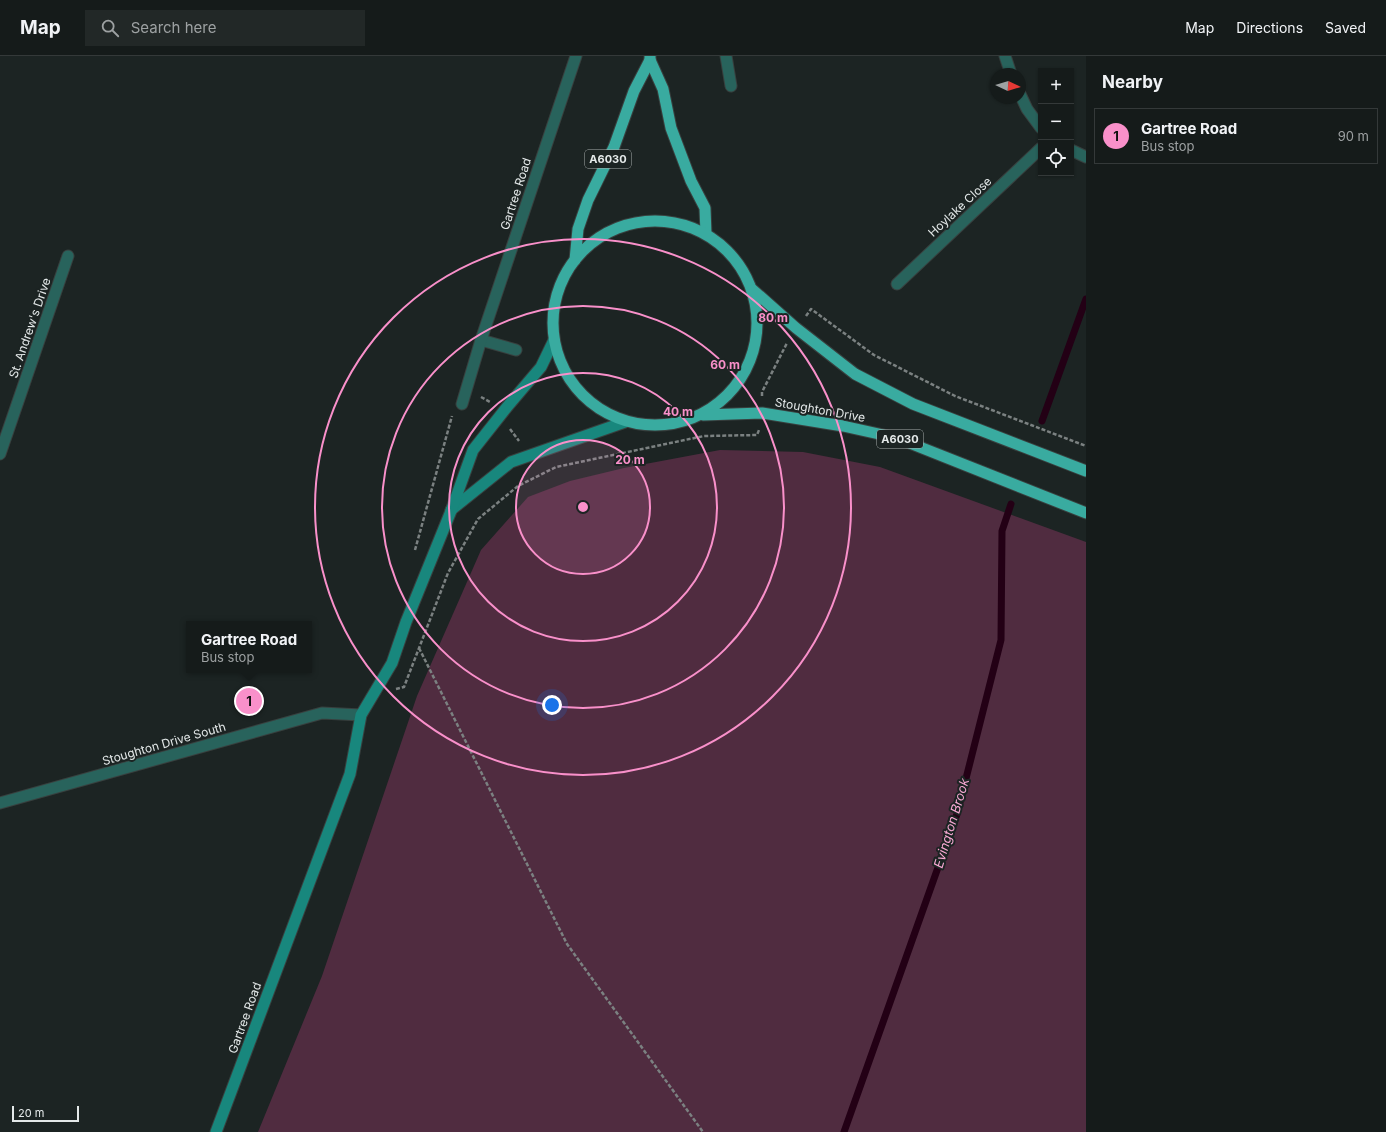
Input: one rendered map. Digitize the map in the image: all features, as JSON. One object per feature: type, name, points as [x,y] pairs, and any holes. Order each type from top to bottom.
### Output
[{"type":"highway","name":"A6030","points":[[650,58],[663,89],[671,128],[691,181],[705,208],[706,234]]},
{"type":"highway","name":"A6030","points":[[575,260],[578,229],[588,200],[614,147],[634,90],[650,58]]},
{"type":"highway","points":[[753,290],[757,338],[746,374],[724,401],[703,415],[657,427],[625,422],[586,400],[561,365],[554,340],[554,309],[565,275],[575,260],[611,231],[647,221],[682,224],[706,234],[721,244],[738,262],[753,290],[796,328],[855,374],[913,404],[1086,471]]},
{"type":"highway","name":"Stoughton Drive","points":[[703,415],[762,413],[843,426],[897,438],[1086,513]]},
{"type":"main road","name":"Gartree Road","points":[[216,1132],[350,774],[360,714],[392,663],[406,622],[451,511],[473,450],[541,367],[554,340]]},
{"type":"main road","name":"Gartree Road","points":[[451,511],[511,462],[625,422]]},
{"type":"street","name":"Gartree Road","points":[[462,404],[481,340],[576,56]]},
{"type":"street","points":[[726,56],[731,86]]},
{"type":"street","points":[[1005,56],[1009,68]]},
{"type":"street","points":[[1025,104],[1038,124]]},
{"type":"street","name":"Hoylake Close","points":[[897,284],[1038,151]]},
{"type":"street","points":[[1074,151],[1086,157]]},
{"type":"street","name":"St. Andrew's Drive","points":[[0,454],[68,256]]},
{"type":"street","points":[[481,340],[516,350]]},
{"type":"street","name":"Stoughton Drive South","points":[[0,803],[322,713],[360,714]]},
{"type":"path","points":[[372,695],[404,688],[448,573],[478,519],[518,486],[556,467],[704,436],[757,435],[762,413],[762,392],[782,350],[796,328],[811,309],[874,355],[955,396],[1086,446]]},
{"type":"path","points":[[414,554],[454,409],[462,404]]},
{"type":"path","points":[[406,622],[567,944],[703,1132]]},
{"type":"shaded area","points":[[720,450],[803,452],[880,467],[1086,542],[1086,1132],[258,1132],[322,976],[417,696],[481,550],[528,497],[570,481],[624,468]]},
{"type":"waterway","name":"Evington Brook","points":[[1042,421],[1086,299]]},
{"type":"waterway","name":"Evington Brook","points":[[844,1132],[957,814],[1001,640],[1002,531],[1011,504]]},
{"type":"place","name":"Gartree Road","points":[[249,701]]}]
